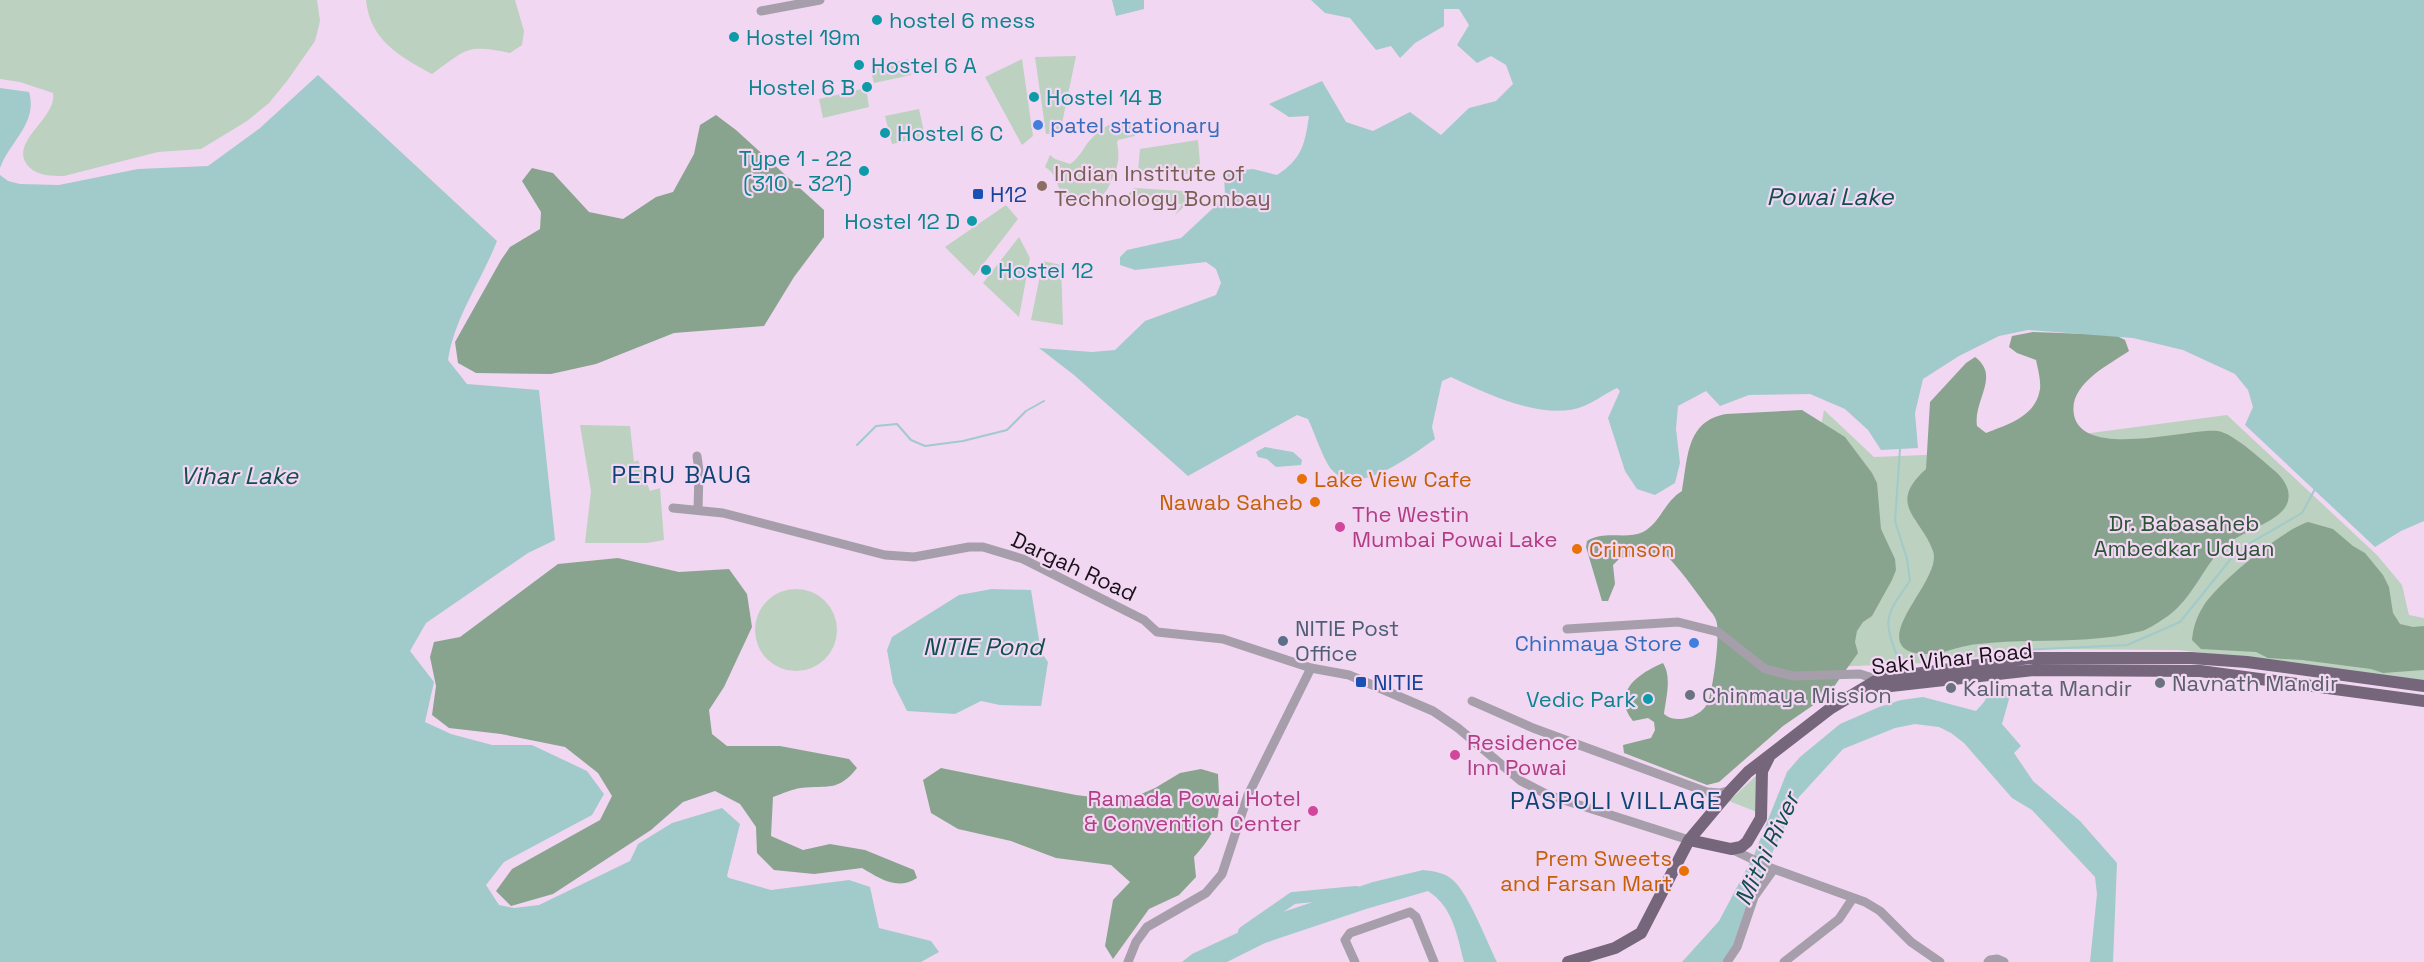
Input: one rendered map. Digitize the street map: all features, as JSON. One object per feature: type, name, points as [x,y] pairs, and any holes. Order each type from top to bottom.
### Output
[{"type":"main road","name":"Saki Vihar Road","points":[[1770,754],[1843,699],[1863,689],[1881,684],[2000,668],[2191,658],[2236,661],[2424,686]]},
{"type":"main road","name":"Saki Vihar Road","points":[[2055,664],[2200,671],[2424,701]]},
{"type":"main road","points":[[1689,840],[1737,852],[1747,842],[1761,818],[1762,771],[1770,754]]},
{"type":"main road","points":[[1568,962],[1615,948],[1641,933],[1689,840],[1731,790],[1770,754]]},
{"type":"street","points":[[761,11],[820,0]]},
{"type":"street","points":[[697,456],[698,510]]},
{"type":"street","name":"Dargah Road","points":[[673,508],[723,513],[885,555],[914,557],[983,546],[1023,559],[1144,620],[1157,632],[1223,639],[1311,668]]},
{"type":"street","points":[[1567,629],[1677,622],[1718,632],[1765,669],[1793,676],[1860,674],[1881,684]]},
{"type":"street","points":[[1128,962],[1136,942],[1147,927],[1206,893],[1222,874],[1248,795],[1311,668],[1348,675],[1433,711],[1458,728],[1521,781],[1548,795],[1689,840]]},
{"type":"street","points":[[1472,701],[1533,728],[1707,792],[1720,793],[1731,790]]},
{"type":"street","points":[[1737,852],[1880,911],[1911,942],[1940,962]]},
{"type":"street","points":[[1727,962],[1737,947],[1754,897],[1773,868]]},
{"type":"street","points":[[1784,962],[1839,919],[1853,898]]},
{"type":"street","points":[[1355,962],[1346,940],[1350,933],[1410,912],[1416,917],[1434,962]]},
{"type":"street","points":[[1989,961],[1998,959],[2004,962]]},
{"type":"green space","points":[[0,0],[317,0],[320,21],[315,41],[269,103],[247,121],[201,149],[158,152],[64,176],[55,176],[33,170],[24,158],[24,149],[28,140],[48,112],[53,93],[20,82],[0,79]]},
{"type":"green space","points":[[366,0],[515,0],[524,31],[522,45],[510,53],[484,49],[468,51],[432,74],[388,45],[373,26]]},
{"type":"green space","points":[[1076,56],[1060,133],[1046,134],[1035,57]]},
{"type":"green space","points":[[908,59],[911,75],[874,83],[870,68]]},
{"type":"green space","points":[[1022,59],[1033,136],[1022,145],[985,77]]},
{"type":"green space","points":[[866,88],[869,107],[823,118],[819,99]]},
{"type":"green space","points":[[919,109],[925,137],[892,144],[885,116]]},
{"type":"green space","points":[[716,115],[736,130],[824,210],[824,237],[794,277],[764,326],[674,333],[596,364],[551,374],[476,373],[458,363],[455,342],[501,260],[510,247],[540,229],[541,212],[522,181],[532,168],[553,173],[589,212],[623,219],[656,197],[673,192],[694,154],[700,125]]},
{"type":"green space","points":[[1119,120],[1132,121],[1135,136],[1118,140],[1117,166],[1108,188],[1088,205],[1070,203],[1062,194],[1055,177],[1045,167],[1050,155],[1070,164],[1096,134]]},
{"type":"green space","points":[[1198,140],[1201,175],[1138,171],[1140,149]]},
{"type":"green space","points":[[1134,188],[1200,192],[1175,215],[1182,204],[1121,202]]},
{"type":"green space","points":[[1006,205],[1018,219],[974,276],[945,247]]},
{"type":"green space","points":[[1019,237],[1030,258],[1019,317],[983,283]]},
{"type":"green space","points":[[1043,261],[1061,265],[1063,325],[1031,320]]},
{"type":"green space","points":[[2033,332],[2115,335],[2125,340],[2129,351],[2101,369],[2083,385],[2077,394],[2074,415],[2082,428],[2096,436],[2116,439],[2138,439],[2204,431],[2224,433],[2248,448],[2279,475],[2287,487],[2288,501],[2281,512],[2273,518],[2226,544],[2213,558],[2184,601],[2168,616],[2145,630],[2081,640],[1998,642],[1935,654],[1919,654],[1909,651],[1902,646],[1899,637],[1901,625],[1930,573],[1934,561],[1928,539],[1910,511],[1907,502],[1914,481],[1926,469],[1930,402],[1966,363],[1975,357],[1986,372],[1977,426],[1986,433],[2020,418],[2033,406],[2037,398],[2040,389],[2039,375],[2036,360],[2017,353],[2009,347],[2012,336]]},
{"type":"green space","points":[[1802,410],[1845,437],[1872,473],[1877,483],[1881,529],[1895,559],[1896,570],[1872,616],[1863,622],[1857,631],[1855,642],[1858,653],[1828,695],[1783,726],[1719,782],[1707,785],[1624,753],[1623,745],[1651,738],[1655,730],[1654,722],[1648,718],[1633,721],[1625,702],[1626,693],[1636,679],[1663,663],[1668,681],[1664,714],[1675,719],[1682,719],[1700,712],[1708,702],[1714,674],[1718,636],[1715,618],[1686,578],[1664,553],[1620,558],[1613,565],[1615,584],[1608,601],[1602,601],[1586,547],[1587,541],[1601,536],[1637,534],[1654,523],[1682,491],[1691,443],[1703,424],[1726,414]]},
{"type":"green space","name":"Dr. Babasaheb Ambedkar Udyan","points":[[1824,410],[1874,457],[1925,455],[2227,415],[2377,555],[2402,585],[2409,615],[2424,618],[2424,688],[2267,660],[2178,650],[2041,649],[1927,663],[1805,668],[1812,476]]},
{"type":"green space","points":[[580,425],[630,426],[634,462],[638,460],[650,491],[660,488],[664,540],[647,543],[585,543],[591,491]]},
{"type":"green space","points":[[2308,522],[2333,529],[2365,553],[2383,575],[2389,587],[2393,613],[2400,624],[2413,627],[2424,626],[2424,670],[2383,673],[2371,669],[2302,660],[2268,658],[2256,652],[2201,649],[2192,640],[2197,617],[2223,583],[2283,535]]},
{"type":"green space","points":[[618,558],[679,572],[729,569],[747,594],[752,627],[724,687],[709,710],[712,734],[727,746],[780,746],[849,759],[857,768],[838,784],[798,789],[773,797],[771,836],[803,850],[830,844],[865,850],[914,870],[917,878],[910,882],[888,882],[862,868],[814,874],[774,870],[757,853],[756,827],[740,804],[715,791],[683,802],[651,830],[553,894],[511,906],[496,891],[512,869],[600,820],[612,796],[598,773],[565,747],[501,734],[449,728],[432,715],[436,686],[430,657],[434,642],[460,637],[558,564]]},
{"type":"green space","points":[[796,589],[812,593],[825,601],[833,614],[837,630],[833,646],[825,659],[812,667],[796,671],[780,667],[767,659],[759,646],[755,630],[759,614],[767,601],[780,593]]},
{"type":"green space","points":[[941,768],[1076,795],[1125,801],[1155,788],[1180,773],[1201,769],[1218,774],[1219,809],[1210,836],[1194,857],[1196,877],[1179,895],[1149,909],[1113,959],[1105,946],[1113,900],[1130,882],[1111,865],[1056,858],[1011,841],[958,829],[931,813],[923,780]]},
{"type":"green space","points":[[1759,773],[1757,812],[1729,801]]},
{"type":"water","points":[[1112,0],[1144,0],[1144,9],[1116,16]]},
{"type":"water","name":"Powai Lake","points":[[1311,0],[2424,0],[2424,521],[2401,531],[2375,547],[2245,425],[2253,407],[2248,390],[2235,374],[2183,350],[2133,338],[2028,330],[1999,336],[1959,356],[1923,379],[1915,413],[1918,448],[1881,450],[1868,430],[1845,409],[1810,394],[1749,395],[1720,406],[1706,391],[1678,406],[1676,429],[1680,463],[1675,483],[1655,495],[1637,489],[1625,471],[1608,418],[1620,391],[1617,388],[1584,406],[1552,411],[1516,404],[1451,377],[1442,381],[1432,427],[1435,439],[1399,463],[1370,477],[1343,478],[1332,470],[1322,454],[1308,419],[1297,415],[1188,476],[1074,375],[1039,348],[1092,352],[1115,350],[1145,321],[1216,295],[1221,283],[1216,269],[1206,262],[1135,270],[1120,265],[1120,257],[1127,250],[1181,238],[1225,197],[1224,172],[1253,169],[1277,175],[1292,163],[1304,143],[1309,116],[1289,117],[1269,104],[1322,81],[1346,122],[1373,131],[1410,112],[1441,135],[1469,108],[1496,101],[1513,84],[1506,65],[1491,56],[1477,63],[1457,45],[1469,25],[1459,9],[1444,9],[1444,26],[1415,43],[1400,58],[1391,46],[1376,50],[1350,18],[1325,13]]},
{"type":"water","name":"Vihar Lake","points":[[318,75],[497,241],[462,314],[448,360],[467,384],[539,390],[555,540],[528,553],[426,623],[410,651],[434,682],[425,722],[451,734],[492,745],[532,745],[587,771],[604,794],[592,815],[504,862],[486,885],[499,905],[514,908],[539,905],[630,861],[638,844],[672,823],[722,808],[740,824],[727,876],[729,878],[771,890],[849,880],[870,887],[879,928],[931,941],[939,952],[921,962],[0,962],[0,175],[8,181],[20,184],[59,185],[138,169],[208,166],[260,128]]},
{"type":"water","points":[[0,88],[29,92],[31,103],[30,113],[22,132],[4,158],[0,168]]},
{"type":"water","points":[[1265,447],[1293,452],[1302,460],[1301,465],[1276,467],[1267,459],[1258,457],[1256,452]]},
{"type":"water","name":"NITIE Pond","points":[[992,589],[1031,590],[1041,652],[1048,662],[1041,706],[1000,705],[981,701],[955,714],[907,711],[893,683],[887,650],[892,637],[959,595]]},
{"type":"water","points":[[1993,685],[2013,685],[2002,724],[2021,746],[2014,753],[2033,781],[2080,821],[2117,863],[2113,962],[2090,962],[2097,894],[2095,877],[2032,810],[2012,798],[1964,743],[1939,727],[1915,724],[1895,728],[1843,749],[1799,797],[1746,907],[1733,945],[1722,962],[1682,962],[1719,921],[1754,855],[1787,772],[1800,757],[1840,724],[1879,707],[1901,700],[1923,697],[1976,711]]},
{"type":"water","points":[[1423,870],[1447,876],[1460,888],[1497,962],[1464,962],[1449,913],[1428,891],[1265,943],[1227,962],[1182,962],[1192,954],[1280,913],[1373,882]]},
{"type":"waterway","points":[[857,445],[876,426],[897,424],[911,440],[925,446],[963,441],[1007,430],[1026,411],[1044,401]]},
{"type":"waterway","points":[[1900,449],[1895,521],[1907,559],[1910,581],[1890,613],[1889,629],[1900,664]]},
{"type":"waterway","points":[[2003,651],[2127,645],[2180,622],[2238,550],[2302,513],[2316,487]]},
{"type":"waterway","name":"Mithi River","points":[[1244,932],[1293,898],[1356,892]]},
{"type":"place","name":"hostel 6 mess","points":[[877,20]]},
{"type":"place","name":"Hostel 19m","points":[[734,37]]},
{"type":"place","name":"Hostel 6 A","points":[[859,65]]},
{"type":"place","name":"Hostel 6 B","points":[[867,87]]},
{"type":"place","name":"Hostel 14 B","points":[[1034,97]]},
{"type":"place","name":"patel stationary","points":[[1038,125]]},
{"type":"place","name":"Hostel 6 C","points":[[885,133]]},
{"type":"place","name":"Type 1 - 22 (310 - 321)","points":[[864,171]]},
{"type":"place","name":"Indian Institute of Technology Bombay","points":[[1042,186]]},
{"type":"place","name":"H12","points":[[978,194]]},
{"type":"place","name":"Hostel 12 D","points":[[972,221]]},
{"type":"place","name":"Hostel 12","points":[[986,270]]},
{"type":"place","name":"Lake View Cafe","points":[[1302,479]]},
{"type":"place","name":"Nawab Saheb","points":[[1315,502]]},
{"type":"place","name":"The Westin Mumbai Powai Lake","points":[[1340,527]]},
{"type":"place","name":"Crimson","points":[[1577,549]]},
{"type":"place","name":"NITIE Post Office","points":[[1283,641]]},
{"type":"place","name":"Chinmaya Store","points":[[1694,643]]},
{"type":"place","name":"NITIE","points":[[1361,682]]},
{"type":"place","name":"Navnath Mandir","points":[[2160,683]]},
{"type":"place","name":"Kalimata Mandir","points":[[1951,688]]},
{"type":"place","name":"Chinmaya Mission","points":[[1690,695]]},
{"type":"place","name":"Vedic Park","points":[[1648,699]]},
{"type":"place","name":"Residence Inn Powai","points":[[1455,755]]},
{"type":"place","name":"Ramada Powai Hotel & Convention Center","points":[[1313,811]]},
{"type":"place","name":"Prem Sweets and Farsan Mart","points":[[1684,871]]},
{"type":"district","name":"PERU BAUG","points":[[682,475]]},
{"type":"district","name":"PASPOLI VILLAGE","points":[[1616,801]]}]
